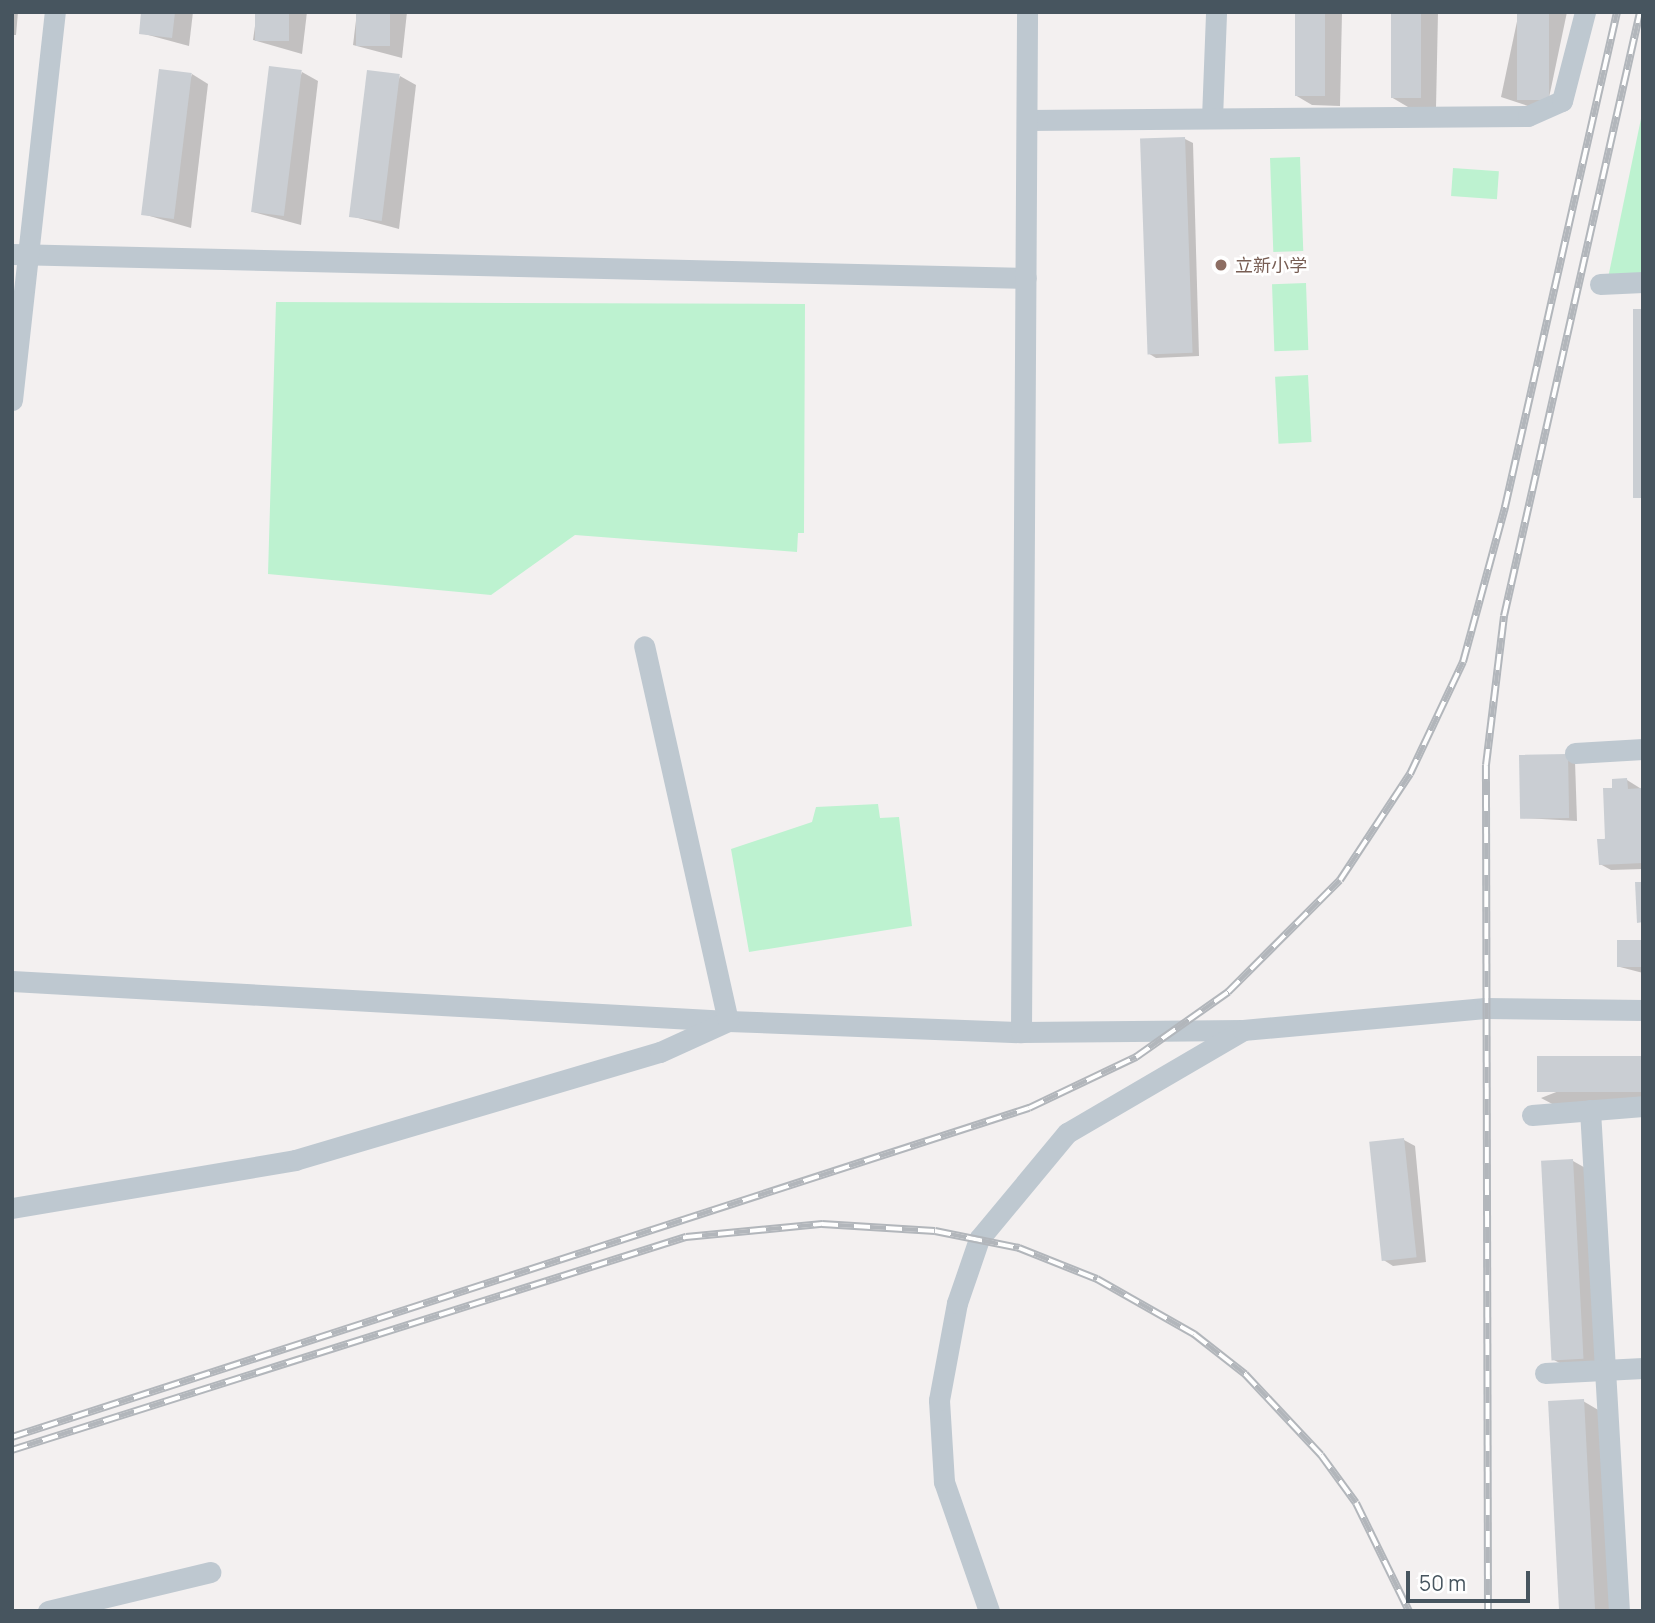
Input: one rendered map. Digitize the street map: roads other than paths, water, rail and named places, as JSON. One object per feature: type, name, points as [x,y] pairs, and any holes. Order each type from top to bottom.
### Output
[{"type":"street","points":[[12,400],[20,254],[55,12]]},
{"type":"street","points":[[1021,1032],[1027,12]]},
{"type":"street","points":[[1212,118],[1216,12]]},
{"type":"street","points":[[1027,120],[1528,116],[1548,111],[1562,101],[1585,12]]},
{"type":"street","points":[[20,254],[1026,278]]},
{"type":"street","points":[[1600,284],[1643,282]]},
{"type":"street","points":[[644,646],[728,1021]]},
{"type":"street","points":[[1575,753],[1643,749]]},
{"type":"street","points":[[12,981],[728,1021],[1021,1032],[1242,1030],[1485,1009],[1643,1010]]},
{"type":"street","points":[[655,1016],[660,1052]]},
{"type":"street","points":[[12,1208],[295,1160],[660,1052],[728,1021]]},
{"type":"street","points":[[989,1611],[944,1482],[939,1400],[957,1303],[979,1239],[1067,1133],[1242,1030]]},
{"type":"street","points":[[1532,1115],[1643,1106]]},
{"type":"street","points":[[1590,1110],[1619,1611]]},
{"type":"street","points":[[1545,1373],[1643,1368]]},
{"type":"street","points":[[48,1611],[210,1572]]},
{"type":"railway","points":[[12,1437],[1029,1108],[1136,1057],[1228,992],[1340,880],[1410,774],[1463,662],[1505,507],[1617,12]]},
{"type":"railway","points":[[1488,1611],[1486,765],[1504,616],[1640,12]]},
{"type":"railway","points":[[12,1450],[686,1237],[822,1224],[935,1231],[1019,1248],[1097,1279],[1194,1334],[1245,1374],[1321,1455],[1356,1503],[1409,1611]]},
{"type":"place","name":"立新小学","points":[[1221,265]]}]
